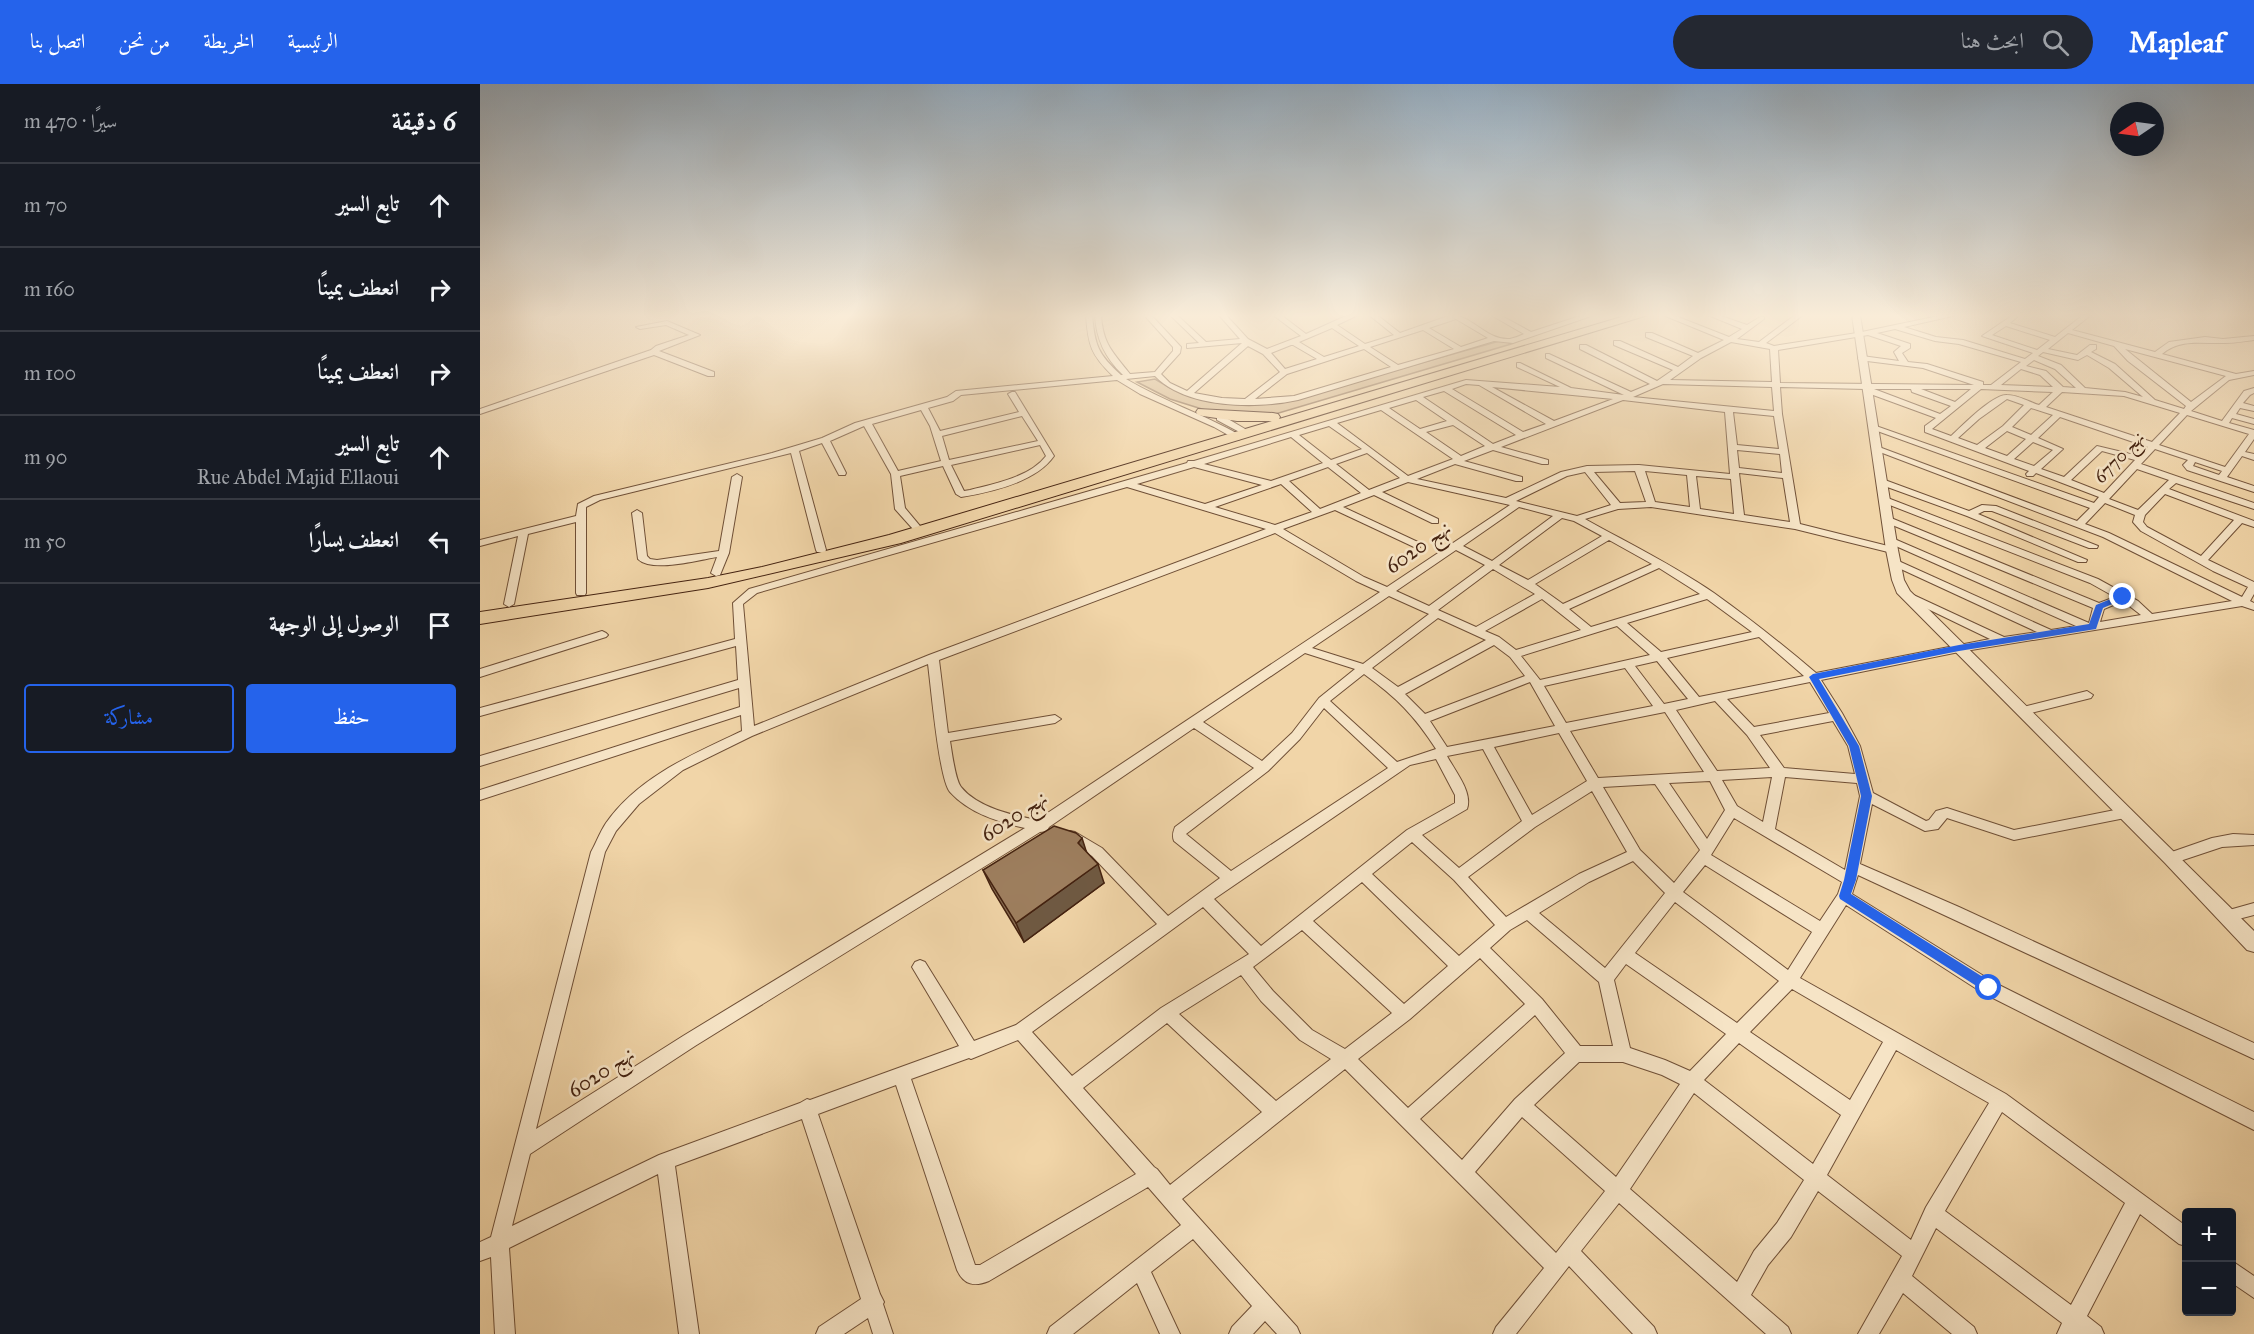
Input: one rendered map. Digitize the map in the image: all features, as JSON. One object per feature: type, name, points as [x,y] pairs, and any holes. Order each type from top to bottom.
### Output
[{"type":"highway","points":[[480,609],[716,573],[821,550],[915,526],[1187,442],[1238,432],[1273,417],[1419,373]]},
{"type":"highway","points":[[480,618],[708,583],[814,560],[927,531],[1426,373]]},
{"type":"highway","points":[[1187,442],[1204,433],[1206,416],[1273,417]]},
{"type":"street","points":[[480,412],[592,373]]},
{"type":"street","points":[[1120,373],[1168,404],[1206,416],[1238,432]]},
{"type":"street","points":[[1122,373],[1127,380]]},
{"type":"street","points":[[581,593],[583,504],[597,498],[673,481],[794,449],[825,440],[867,423],[950,399],[1127,380],[1158,376],[1160,373]]},
{"type":"street","points":[[1189,393],[1211,373]]},
{"type":"street","points":[[1245,402],[1282,373]]},
{"type":"street","points":[[1158,376],[1172,387],[1189,393],[1245,402],[1289,399],[1378,373]]},
{"type":"street","points":[[1537,373],[1574,391]]},
{"type":"street","points":[[1582,373],[1626,396]]},
{"type":"street","points":[[1638,373],[1659,383],[1868,389],[1991,387],[2083,390],[2125,394],[2188,410],[2254,433],[2225,474]]},
{"type":"street","points":[[506,1334],[499,1241],[598,852],[611,827],[634,800],[678,767],[748,733],[933,657],[1626,396],[1659,383],[1674,373]]},
{"type":"street","points":[[1775,373],[1778,414],[1795,526]]},
{"type":"street","points":[[1865,373],[1898,580],[1904,593],[2171,858],[2254,944]]},
{"type":"street","points":[[1948,373],[1991,387]]},
{"type":"street","points":[[1991,387],[2011,373]]},
{"type":"street","points":[[2043,373],[2060,389]]},
{"type":"street","points":[[2065,373],[2083,390]]},
{"type":"street","points":[[2121,373],[2154,402]]},
{"type":"street","points":[[2146,373],[2188,410]]},
{"type":"street","points":[[2226,373],[2235,376],[2252,373]]},
{"type":"street","name":"نهج 6770","points":[[2079,525],[2188,410],[2223,380],[2235,376]]},
{"type":"street","points":[[950,399],[959,393],[1127,380]]},
{"type":"street","points":[[748,733],[738,603],[753,591],[1127,484],[1190,463],[1466,382],[1478,381],[1626,396],[1778,414]]},
{"type":"street","points":[[1478,381],[1553,423]]},
{"type":"street","points":[[1906,387],[1956,405]]},
{"type":"street","points":[[1444,388],[1522,435]]},
{"type":"street","points":[[1978,388],[1927,429],[2065,481],[2101,500]]},
{"type":"street","points":[[1868,389],[1941,417]]},
{"type":"street","points":[[2040,408],[2060,389]]},
{"type":"street","points":[[2224,424],[2237,404],[2247,393],[2254,390]]},
{"type":"street","points":[[922,406],[928,412],[938,434],[945,462],[961,494],[966,494],[1032,472],[1049,460],[1050,456],[1043,442],[1012,394]]},
{"type":"street","points":[[1417,397],[1492,447],[1545,462]]},
{"type":"street","points":[[1952,439],[2002,398],[2030,404],[2194,459],[2188,466],[2225,474],[2254,489]]},
{"type":"street","points":[[1978,449],[2006,428],[2030,404]]},
{"type":"street","points":[[2237,404],[2254,409]]},
{"type":"street","points":[[1382,407],[1457,460],[1518,479]]},
{"type":"street","points":[[1729,410],[1739,517]]},
{"type":"street","points":[[938,434],[1025,413]]},
{"type":"street","points":[[2008,460],[2059,414]]},
{"type":"street","points":[[2230,415],[2254,422]]},
{"type":"street","points":[[1418,432],[1453,422]]},
{"type":"street","points":[[867,423],[895,474],[897,502],[902,513],[915,526]]},
{"type":"street","points":[[1331,423],[1407,479],[1513,502],[1577,519],[1660,564],[1709,595],[1761,633],[1813,677],[1854,746],[1867,796],[1849,881],[1790,980],[1692,1081],[1618,1190],[1570,1253],[1503,1334]]},
{"type":"street","points":[[1873,428],[2022,481],[2101,500],[2140,514]]},
{"type":"street","points":[[2006,428],[2059,449],[2022,481]]},
{"type":"street","points":[[1292,434],[1370,493],[1435,521]]},
{"type":"street","points":[[825,440],[842,473]]},
{"type":"street","points":[[895,474],[1043,442]]},
{"type":"street","points":[[1733,447],[1784,452]]},
{"type":"street","points":[[2065,481],[2100,448],[2175,479],[2254,507]]},
{"type":"street","points":[[794,449],[821,550]]},
{"type":"street","points":[[1876,449],[2106,536],[2249,604]]},
{"type":"street","points":[[1204,508],[1368,450]]},
{"type":"street","points":[[2240,453],[2254,457]]},
{"type":"street","points":[[1190,463],[1270,484]]},
{"type":"street","points":[[1639,468],[1651,504]]},
{"type":"street","name":"نهج 6020","points":[[523,1148],[689,1041],[1039,826],[1456,546],[1513,502],[1564,474],[1587,469],[1639,468],[1787,476]]},
{"type":"street","points":[[1587,469],[1617,506]]},
{"type":"street","points":[[1691,472],[1695,510]]},
{"type":"street","points":[[716,573],[724,553],[737,477]]},
{"type":"street","points":[[2175,479],[2140,514],[2139,522],[2144,530],[2254,586],[2249,604]]},
{"type":"street","points":[[1282,480],[1318,512]]},
{"type":"street","points":[[1882,482],[1970,514],[2082,560]]},
{"type":"street","points":[[1127,484],[1274,528],[1360,579],[1495,640],[1514,654],[1536,680],[1635,854],[1675,894],[1790,980],[2000,1100],[2182,1234]]},
{"type":"street","points":[[2163,490],[2254,524]]},
{"type":"street","points":[[1885,500],[2067,573],[2094,581],[2123,597],[2150,618]]},
{"type":"street","points":[[1577,519],[1617,506],[1651,504],[1795,526],[1893,551],[2091,627]]},
{"type":"street","points":[[1334,506],[1417,545]]},
{"type":"street","points":[[1970,514],[1982,508],[1993,508],[2093,546]]},
{"type":"street","points":[[637,513],[642,557],[647,562],[657,563],[724,553]]},
{"type":"street","points":[[1231,879],[1178,834],[1263,768],[1296,736],[1323,701],[1491,565],[1560,515]]},
{"type":"street","points":[[480,543],[581,518]]},
{"type":"street","points":[[2202,561],[2240,519]]},
{"type":"street","points":[[1888,520],[2099,607],[2123,597]]},
{"type":"street","points":[[509,604],[524,532]]},
{"type":"street","points":[[1528,584],[1609,536]]},
{"type":"street","points":[[2067,573],[2106,536]]},
{"type":"street","points":[[1456,546],[1528,584],[1562,608],[1587,630]]},
{"type":"street","points":[[1893,551],[2050,633]]},
{"type":"street","points":[[1562,608],[1660,564]]},
{"type":"street","points":[[1904,593],[2003,641]]},
{"type":"street","points":[[1477,631],[1543,594]]},
{"type":"street","points":[[1514,654],[1587,630],[1709,595]]},
{"type":"street","points":[[480,1252],[665,1161],[807,1107],[971,1051],[1021,1031],[1166,924],[1406,762],[1959,648],[2249,604]]},
{"type":"street","points":[[2091,627],[2099,607]]},
{"type":"street","points":[[1618,621],[1659,656],[1696,701]]},
{"type":"street","points":[[1422,719],[1536,680],[1627,663],[1761,633]]},
{"type":"street","points":[[480,673],[602,635]]},
{"type":"street","points":[[1397,693],[1495,640]]},
{"type":"street","points":[[480,712],[741,641]]},
{"type":"street","points":[[1071,1087],[1167,1013],[1260,955],[1412,834],[1462,805],[1462,795],[1422,719],[1397,693],[1364,668],[1301,648]]},
{"type":"street","points":[[933,657],[942,738],[954,788],[977,807],[1012,820],[1071,836],[1097,852],[1166,924]]},
{"type":"street","points":[[1627,663],[1665,708],[1713,775],[1732,810],[1768,829],[1849,881],[1989,988],[2254,1121]]},
{"type":"street","points":[[480,761],[744,682]]},
{"type":"street","points":[[2023,711],[2087,695]]},
{"type":"street","points":[[1718,697],[1751,732],[1780,772],[1768,829]]},
{"type":"street","points":[[1323,701],[1396,768]]},
{"type":"street","points":[[480,795],[746,709]]},
{"type":"street","points":[[1751,732],[1838,716]]},
{"type":"street","points":[[942,738],[1054,719]]},
{"type":"street","points":[[1193,721],[1263,768]]},
{"type":"street","points":[[1486,744],[1530,823]]},
{"type":"street","points":[[1459,876],[1530,823],[1594,783],[1780,772],[1862,779]]},
{"type":"street","points":[[1658,778],[1705,853],[1821,930]]},
{"type":"street","points":[[1867,796],[1925,826],[1933,825],[1941,815],[1947,813],[2014,835],[2125,813]]},
{"type":"street","points":[[1606,978],[1675,894],[1705,853],[1732,810]]},
{"type":"street","points":[[1412,834],[1459,876],[1505,926]]},
{"type":"street","points":[[2171,858],[2215,842],[2240,838],[2254,840]]},
{"type":"street","points":[[1169,1198],[1275,1112],[1404,1014],[1505,926],[1584,878],[1635,854]]},
{"type":"street","points":[[1362,873],[1458,965]]},
{"type":"street","points":[[1849,881],[1942,905],[2254,1051]]},
{"type":"street","points":[[1204,898],[1260,955]]},
{"type":"street","points":[[2227,916],[2254,909]]},
{"type":"street","points":[[1527,912],[1606,978],[1623,1054]]},
{"type":"street","points":[[1304,922],[1404,1014]]},
{"type":"street","points":[[1479,947],[1536,1004],[1576,1054]]},
{"type":"street","points":[[1624,954],[1854,1113]]},
{"type":"street","points":[[1243,966],[1267,996],[1306,1035],[1346,1059],[1557,1268]]},
{"type":"street","points":[[920,967],[971,1051]]},
{"type":"street","points":[[1407,1120],[1536,1004]]},
{"type":"street","points":[[1167,1013],[1275,1112]]},
{"type":"street","points":[[1021,1031],[1151,1174],[1169,1198],[1290,1334]]},
{"type":"street","points":[[1740,1296],[1761,1258],[1784,1230],[1816,1177],[1854,1113],[1894,1038]]},
{"type":"street","points":[[1463,1173],[1521,1105],[1576,1054],[1623,1054],[1665,1068],[1692,1081],[1914,1254]]},
{"type":"street","points":[[901,1075],[967,1270],[971,1275],[982,1274],[1151,1174]]},
{"type":"street","points":[[1868,1334],[1914,1254],[1933,1214],[2000,1100]]},
{"type":"street","points":[[1521,1105],[1781,1334]]},
{"type":"street","points":[[807,1107],[883,1334]]},
{"type":"street","points":[[665,1161],[689,1334]]},
{"type":"street","points":[[2071,1326],[2137,1200]]},
{"type":"street","points":[[1933,1214],[2071,1326],[2094,1334]]},
{"type":"street","points":[[1057,1334],[1194,1226]]},
{"type":"street","points":[[1570,1253],[1647,1334]]},
{"type":"street","points":[[1140,1269],[1170,1334]]},
{"type":"street","points":[[2236,1274],[2254,1288]]},
{"type":"street","points":[[1900,1278],[1967,1334]]},
{"type":"street","points":[[826,1334],[874,1302]]},
{"type":"street","points":[[1239,1334],[1265,1306]]},
{"type":"shaded area","points":[[1384,373],[1412,373],[1272,415],[1205,410],[1170,399],[1137,382],[1155,379],[1170,388],[1200,398],[1286,401]]},
{"type":"building","points":[[1054,826],[1076,833],[1082,838],[1078,843],[1098,864],[1016,923],[983,870]]},
{"type":"route","points":[[1989,988],[1960,972],[1907,935],[1844,896],[1850,880],[1867,796],[1854,746],[1813,677],[1959,648],[2093,627],[2099,607],[2123,597]]}]
